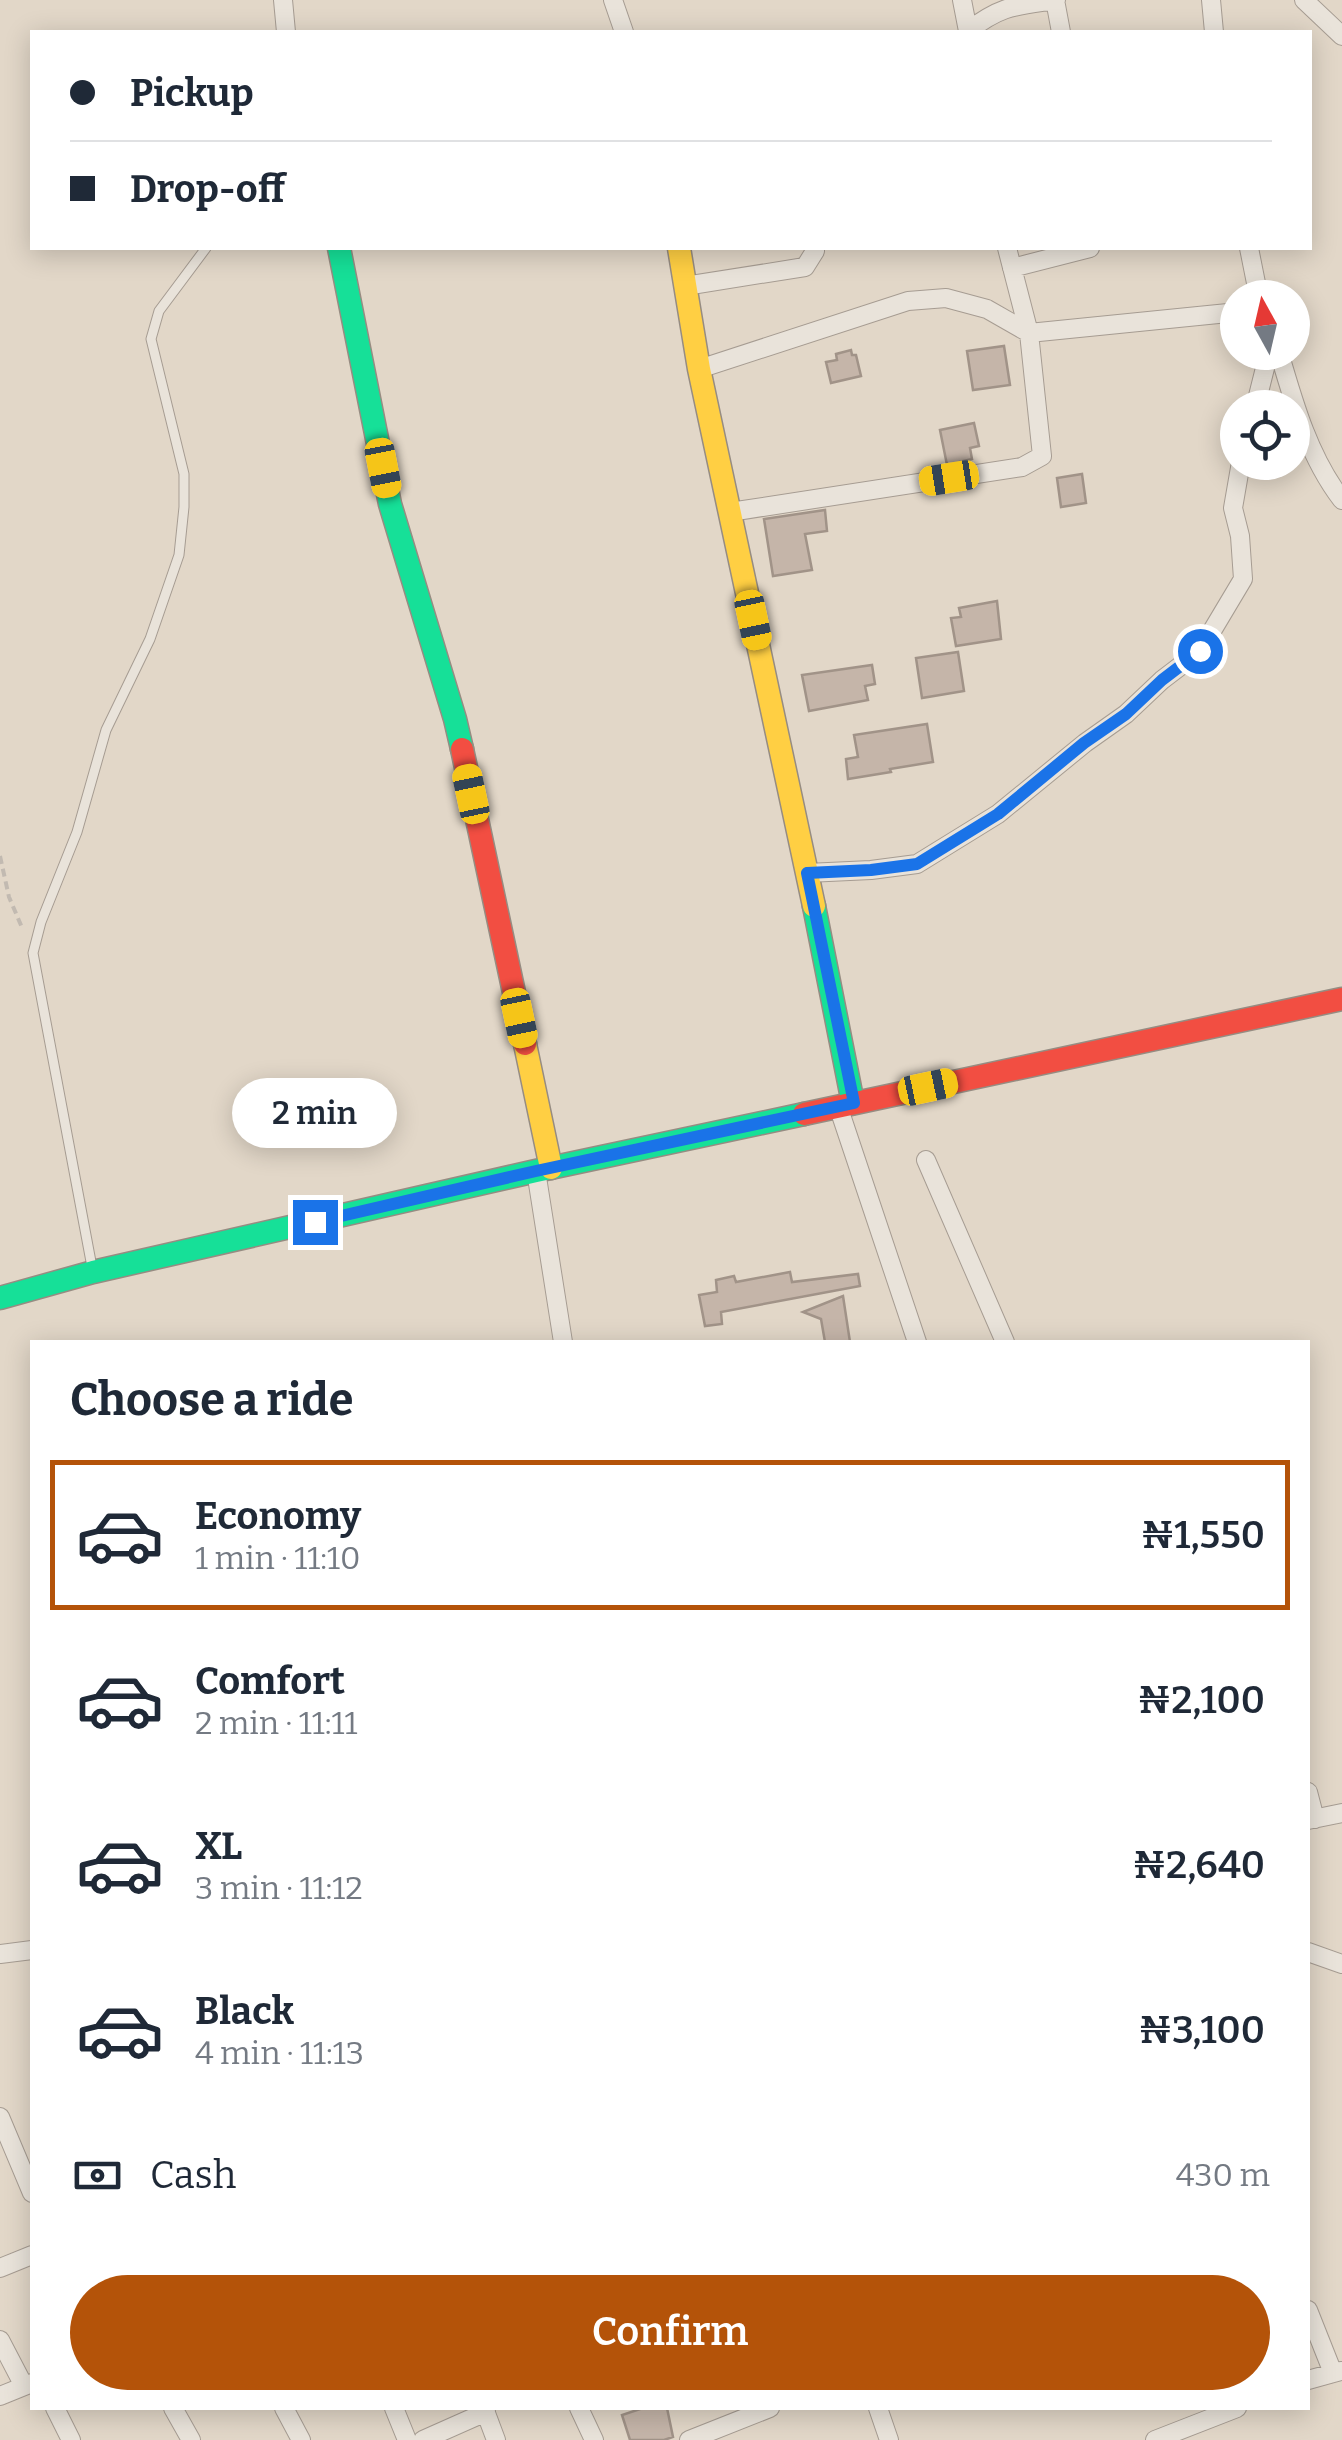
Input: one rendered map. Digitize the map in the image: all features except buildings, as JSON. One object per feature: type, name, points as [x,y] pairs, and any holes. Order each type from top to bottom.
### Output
[{"type":"street","points":[[283,0],[286,30]]},
{"type":"street","points":[[613,0],[623,30]]},
{"type":"street","points":[[962,0],[967,30]]},
{"type":"street","points":[[970,30],[992,12],[1056,0],[1061,30]]},
{"type":"street","points":[[1211,0],[1214,30]]},
{"type":"street","points":[[1304,0],[1342,36]]},
{"type":"street","points":[[339,250],[390,504],[455,719],[543,1170],[563,1340]]},
{"type":"street","points":[[679,250],[699,368],[807,873],[846,1105],[917,1340]]},
{"type":"street","points":[[686,286],[805,267],[815,250]]},
{"type":"street","points":[[730,512],[1022,467],[1042,456],[1028,333],[1008,250]]},
{"type":"street","points":[[1012,268],[1082,250]]},
{"type":"street","points":[[1249,250],[1255,280]]},
{"type":"street","points":[[699,368],[908,302],[946,298],[988,309],[1028,333],[1220,314]]},
{"type":"street","points":[[1284,370],[1312,450],[1342,500]]},
{"type":"street","points":[[807,873],[917,864],[998,814],[1200,651],[1243,580],[1240,536],[1233,508],[1238,480]]},
{"type":"street","points":[[0,1298],[94,1272],[543,1170],[1342,999]]},
{"type":"street","points":[[926,1160],[1004,1340]]},
{"type":"street","points":[[1311,1819],[1342,1813]]},
{"type":"street","points":[[0,1954],[30,1950]]},
{"type":"street","points":[[1310,1953],[1342,1964]]},
{"type":"street","points":[[0,2116],[30,2189]]},
{"type":"street","points":[[0,2268],[30,2256]]},
{"type":"street","points":[[1310,2314],[1338,2372],[1310,2379]]},
{"type":"street","points":[[0,2340],[28,2384],[0,2396]]},
{"type":"street","points":[[56,2410],[71,2440]]},
{"type":"street","points":[[174,2410],[189,2439]]},
{"type":"street","points":[[285,2410],[301,2440]]},
{"type":"street","points":[[395,2410],[407,2440]]},
{"type":"street","points":[[423,2440],[485,2410],[496,2440]]},
{"type":"street","points":[[580,2410],[594,2440]]},
{"type":"street","points":[[689,2440],[765,2410]]},
{"type":"street","points":[[879,2410],[889,2440]]},
{"type":"street","points":[[1154,2440],[1228,2410]]},
{"type":"lane","points":[[94,1272],[33,953],[76,832],[106,730],[150,639],[179,555],[184,474],[152,339],[159,311],[205,250]]},
{"type":"path","points":[[0,856],[9,897],[33,953]]},
{"type":"traffic: fast","points":[[339,250],[390,504],[462,749]]},
{"type":"traffic: fast","points":[[814,906],[853,1103]]},
{"type":"traffic: fast","points":[[0,1298],[93,1272],[804,1114]]},
{"type":"traffic: slow","points":[[679,250],[699,369],[814,906]]},
{"type":"traffic: slow","points":[[525,1044],[551,1168]]},
{"type":"traffic: jam","points":[[462,749],[525,1044]]},
{"type":"traffic: jam","points":[[804,1114],[1342,999]]},
{"type":"route","points":[[315,1222],[854,1103],[807,873],[917,864],[998,814],[1200,651]]}]
